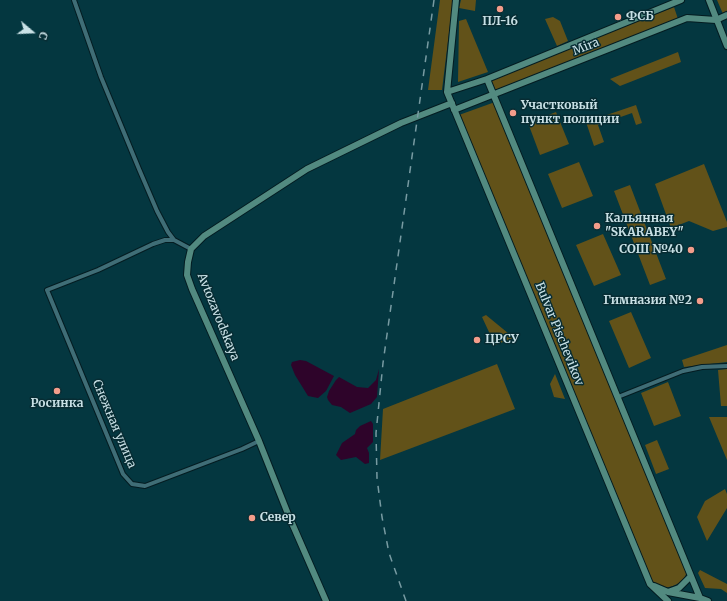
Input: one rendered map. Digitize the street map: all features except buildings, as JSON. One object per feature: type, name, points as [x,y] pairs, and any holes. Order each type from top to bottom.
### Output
[{"type":"main road","points":[[447,92],[456,0]]},
{"type":"main road","name":"Mira","points":[[447,92],[487,79],[681,0]]},
{"type":"main road","points":[[708,0],[727,46]]},
{"type":"main road","name":"Mira","points":[[454,110],[687,18],[716,20],[727,15]]},
{"type":"main road","points":[[487,79],[700,598]]},
{"type":"main road","name":"Bulvar Pischevikov","points":[[447,92],[650,584],[668,601]]},
{"type":"main road","points":[[191,249],[204,236],[307,169],[401,123],[452,103]]},
{"type":"main road","name":"Avtozavodskaya","points":[[191,249],[187,275],[326,601]]},
{"type":"main road","points":[[668,592],[679,588],[691,576]]},
{"type":"main road","points":[[650,584],[668,592],[708,601]]},
{"type":"street","points":[[74,0],[101,76],[157,211],[174,240],[191,249]]},
{"type":"street","name":"Снежная улица","points":[[174,240],[165,240],[153,244],[98,270],[47,290],[123,474],[132,484],[145,486],[259,441]]},
{"type":"street","points":[[618,397],[683,371],[702,366],[727,366]]},
{"type":"shaded area","points":[[440,0],[453,0],[442,90],[428,90]]},
{"type":"shaded area","points":[[461,0],[476,0],[475,11],[459,8]]},
{"type":"shaded area","points":[[717,0],[727,0],[727,13],[723,14]]},
{"type":"shaded area","points":[[674,7],[678,19],[495,91],[491,79]]},
{"type":"shaded area","points":[[553,17],[560,21],[568,41],[557,46],[545,19]]},
{"type":"shaded area","points":[[466,19],[488,72],[458,82],[459,21]]},
{"type":"shaded area","points":[[678,52],[681,62],[620,86],[610,79]]},
{"type":"shaded area","points":[[495,102],[687,572],[683,581],[673,586],[665,588],[653,582],[459,115]]},
{"type":"shaded area","points":[[636,105],[642,123],[636,125],[632,113],[598,125],[604,142],[594,146],[586,122]]},
{"type":"shaded area","points":[[556,112],[569,144],[540,155],[528,123]]},
{"type":"shaded area","points":[[579,162],[593,196],[562,208],[548,174]]},
{"type":"shaded area","points":[[704,164],[727,222],[727,227],[713,231],[689,221],[671,228],[655,184]]},
{"type":"shaded area","points":[[630,185],[666,279],[650,285],[614,191]]},
{"type":"shaded area","points":[[603,234],[621,275],[594,286],[576,245]]},
{"type":"shaded area","points":[[631,312],[651,358],[629,368],[609,321]]},
{"type":"shaded area","points":[[486,315],[514,338],[495,345],[482,317]]},
{"type":"shaded area","points":[[727,345],[727,362],[684,367],[682,360]]},
{"type":"shaded area","points":[[300,360],[306,361],[334,376],[326,391],[318,398],[308,396],[295,375],[291,365],[292,362]]},
{"type":"shaded area","points":[[497,364],[515,409],[380,460],[383,409]]},
{"type":"shaded area","points":[[379,369],[377,397],[371,404],[350,413],[341,407],[332,405],[328,400],[327,397],[329,391],[339,377],[357,387],[368,388],[376,380]]},
{"type":"shaded area","points":[[727,369],[727,406],[721,406],[718,370]]},
{"type":"shaded area","points":[[555,374],[565,399],[554,397],[550,384]]},
{"type":"shaded area","points":[[668,382],[681,416],[654,426],[641,393]]},
{"type":"shaded area","points":[[709,417],[727,417],[727,460]]},
{"type":"shaded area","points":[[371,421],[373,424],[373,442],[367,448],[369,453],[369,463],[365,464],[356,457],[341,460],[336,455],[342,443],[355,434],[356,430],[360,426]]},
{"type":"shaded area","points":[[657,440],[669,469],[656,474],[645,445]]},
{"type":"shaded area","points":[[725,489],[727,494],[727,508],[707,541],[697,517],[705,501]]},
{"type":"shaded area","points":[[700,570],[727,584],[727,593],[721,589],[705,588],[698,573]]},
{"type":"railway","points":[[406,601],[389,553],[382,517],[377,478],[376,433],[383,363],[434,0]]},
{"type":"place","name":"ПЛ-16","points":[[500,9]]},
{"type":"place","name":"ФСБ","points":[[618,17]]},
{"type":"place","name":"Участковый пункт полиции","points":[[513,113]]},
{"type":"place","name":"Кальянная \"SKARABEY\"","points":[[597,226]]},
{"type":"place","name":"СОШ №40","points":[[691,250]]},
{"type":"place","name":"Гимназия №2","points":[[700,301]]},
{"type":"place","name":"ЦРСУ","points":[[477,340]]},
{"type":"place","name":"Росинка","points":[[57,391]]},
{"type":"place","name":"Север","points":[[252,518]]}]
